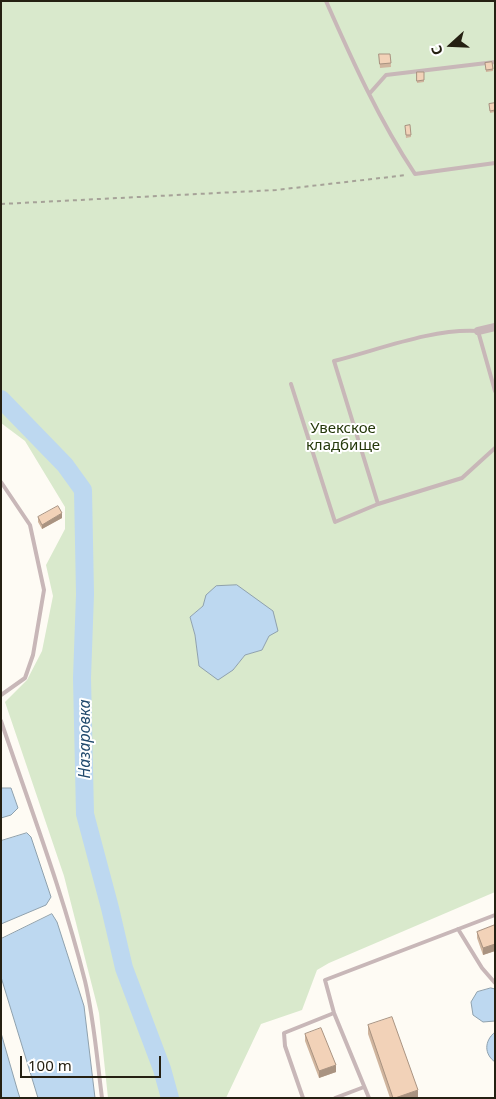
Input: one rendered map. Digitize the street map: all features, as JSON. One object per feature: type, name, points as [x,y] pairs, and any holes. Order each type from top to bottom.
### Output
[{"type":"street","points":[[478,332],[495,327]]},
{"type":"lane","points":[[326,1],[394,142],[415,174],[495,163]]},
{"type":"lane","points":[[370,93],[386,74],[495,62]]},
{"type":"lane","points":[[378,504],[334,361],[427,337],[468,331],[478,332],[495,391]]},
{"type":"lane","points":[[291,384],[335,522],[378,504],[462,478],[495,448]]},
{"type":"lane","points":[[1,482],[30,525],[44,590],[34,655],[25,678],[1,695]]},
{"type":"lane","points":[[1,721],[62,903],[85,981],[102,1098]]},
{"type":"lane","points":[[369,1098],[334,1013],[325,980],[495,916]]},
{"type":"lane","points":[[458,929],[482,968],[495,983]]},
{"type":"lane","points":[[303,1098],[285,1046],[284,1033],[334,1013]]},
{"type":"lane","points":[[336,1098],[364,1087]]},
{"type":"path","points":[[1,204],[276,190],[415,174]]},
{"type":"green space","name":"Увекское кладбище","points":[[1,1],[495,1],[495,892],[329,963],[317,970],[302,1010],[261,1024],[226,1098],[108,1098],[99,1013],[64,876],[5,702],[27,680],[42,651],[53,596],[46,565],[65,529],[65,507],[25,441],[1,423]],"holes":[[[203,606],[269,636],[262,650],[245,655],[233,670],[199,665],[195,635],[190,617]]]},
{"type":"water","points":[[237,585],[273,611],[278,631],[269,636],[262,650],[245,655],[233,670],[218,680],[199,666],[195,635],[190,617],[203,606],[206,595],[216,586]]},
{"type":"water","points":[[1,788],[11,788],[18,808],[11,815],[1,818]]},
{"type":"water","points":[[27,833],[31,837],[51,897],[46,905],[1,924],[1,841]]},
{"type":"water","points":[[52,914],[57,922],[84,1006],[95,1098],[38,1098],[1,977],[1,939]]},
{"type":"water","points":[[491,988],[495,989],[495,1021],[483,1022],[473,1015],[471,1002],[477,992]]},
{"type":"water","points":[[495,1032],[495,1062],[487,1051],[487,1043]]},
{"type":"water","points":[[1,1033],[18,1092],[20,1098],[1,1098]]},
{"type":"building","points":[[379,54],[390,54],[391,63],[380,64]]},
{"type":"building","points":[[492,62],[493,69],[486,70],[485,63]]},
{"type":"building","points":[[417,72],[424,72],[424,80],[417,81]]},
{"type":"building","points":[[495,103],[495,110],[490,111],[489,104]]},
{"type":"building","points":[[410,125],[411,135],[406,135],[405,126]]},
{"type":"building","points":[[58,506],[62,513],[42,525],[38,517]]},
{"type":"building","points":[[495,925],[495,944],[483,948],[477,932]]},
{"type":"building","points":[[392,1017],[418,1090],[395,1098],[393,1098],[368,1025]]},
{"type":"building","points":[[321,1028],[336,1065],[319,1071],[305,1034]]},
{"type":"waterway","name":"Назаровка","points":[[1,399],[65,465],[83,490],[85,594],[82,678],[85,814],[124,968],[162,1069],[170,1098]]}]
